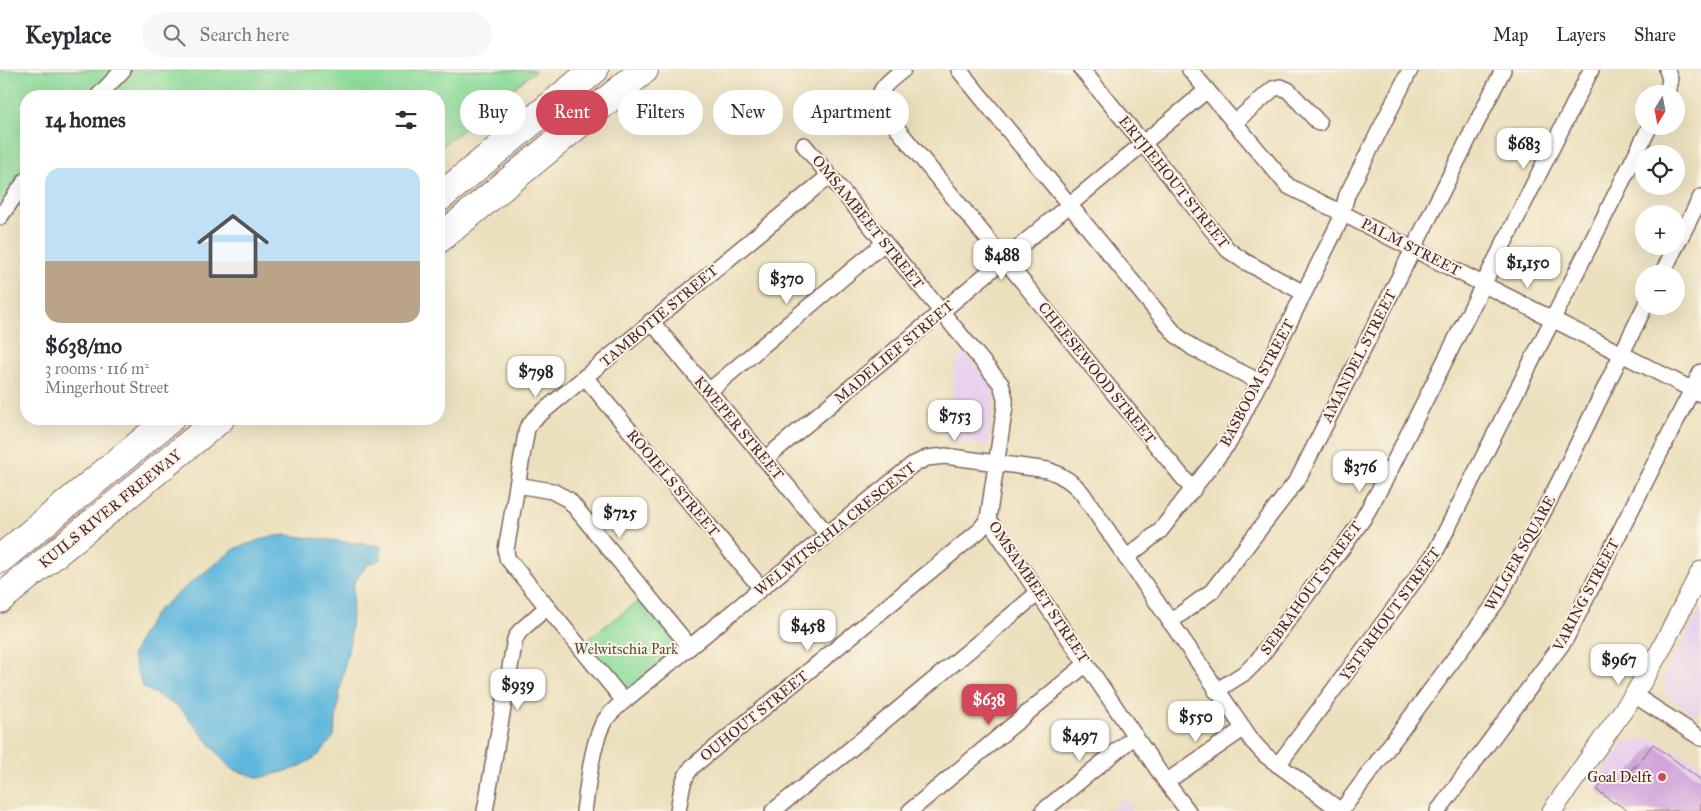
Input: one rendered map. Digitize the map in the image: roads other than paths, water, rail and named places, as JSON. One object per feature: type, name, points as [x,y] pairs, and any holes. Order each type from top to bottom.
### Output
[{"type":"highway","points":[[445,193],[594,70]]},
{"type":"highway","points":[[445,234],[644,70]]},
{"type":"highway","name":"KUILS RIVER FREEWAY","points":[[0,559],[163,425]]},
{"type":"highway","name":"KUILS RIVER FREEWAY","points":[[0,599],[213,425]]},
{"type":"street","points":[[104,90],[123,70]]},
{"type":"street","name":"CHEESEWOOD STREET","points":[[902,70],[881,89],[879,98],[882,110],[1193,490]]},
{"type":"street","points":[[959,70],[1182,341],[1260,382]]},
{"type":"street","name":"ERTJIEHOUT STREET","points":[[1082,70],[1228,250],[1244,261],[1304,293]]},
{"type":"street","points":[[1190,70],[1288,186],[1342,212],[1347,195],[1410,70]]},
{"type":"street","name":"AMANDEL STREET","points":[[1170,622],[1212,591],[1298,479],[1503,70]]},
{"type":"street","name":"SEBRAHOUT STREET","points":[[1216,691],[1246,672],[1258,661],[1362,519],[1386,478],[1591,70]]},
{"type":"street","points":[[1667,70],[1670,79],[1669,85]]},
{"type":"street","points":[[1234,122],[1273,89],[1280,87],[1288,90],[1319,123]]},
{"type":"street","name":"MADELIEF STREET","points":[[766,459],[1207,90]]},
{"type":"street","name":"YSTERHOUT STREET","points":[[1278,765],[1435,553],[1645,135]]},
{"type":"street","name":"OMSAMBEET STREET","points":[[804,145],[1001,384],[1004,391],[1005,406],[995,462],[988,519],[1166,782],[1188,811]]},
{"type":"street","name":"TAMBOTIE STREET","points":[[624,701],[507,558],[506,550],[525,434],[529,424],[651,321],[829,176]]},
{"type":"street","points":[[0,216],[20,188]]},
{"type":"street","points":[[1685,228],[1701,197]]},
{"type":"street","name":"PALM STREET","points":[[1342,212],[1697,392]]},
{"type":"street","name":"BASBOOM STREET","points":[[1126,558],[1160,531],[1230,441],[1339,223],[1342,212]]},
{"type":"street","points":[[709,391],[884,243]]},
{"type":"street","name":"WILGER SQUARE","points":[[1341,811],[1497,601],[1562,476],[1641,315]]},
{"type":"street","name":"KWEPER STREET","points":[[651,321],[827,534]]},
{"type":"street","name":"VARING STREET","points":[[1438,811],[1565,640],[1697,392],[1701,372]]},
{"type":"street","name":"ROOIELS STREET","points":[[585,377],[761,588]]},
{"type":"street","name":"WELWITSCHIA CRESCENT","points":[[584,811],[598,732],[608,716],[912,465],[927,458],[945,456],[1048,470],[1070,481],[1082,493],[1243,729],[1265,755],[1341,811]]},
{"type":"street","points":[[517,485],[552,491],[569,500],[690,647]]},
{"type":"street","name":"OUHOUT STREET","points":[[678,811],[682,784],[687,772],[692,767],[979,531],[988,519]]},
{"type":"street","points":[[1552,811],[1634,695],[1660,651],[1701,571]]},
{"type":"street","points":[[773,811],[867,736],[1038,593]]},
{"type":"street","points":[[485,811],[515,639],[520,631],[546,608]]},
{"type":"street","points":[[910,811],[1086,664]]},
{"type":"street","points":[[1634,695],[1701,738]]},
{"type":"street","points":[[1166,782],[1243,729]]},
{"type":"street","points":[[1043,811],[1135,736]]},
{"type":"water","points":[[285,535],[381,546],[381,559],[367,565],[354,582],[350,641],[340,689],[334,736],[319,755],[297,768],[260,778],[231,769],[180,708],[143,687],[132,656],[142,634],[158,610],[188,585],[236,548],[269,537]]},
{"type":"place","name":"Goal Delft","points":[[1662,777]]},
{"type":"park label","name":"Welwitschia Park","points":[[626,649]]}]
